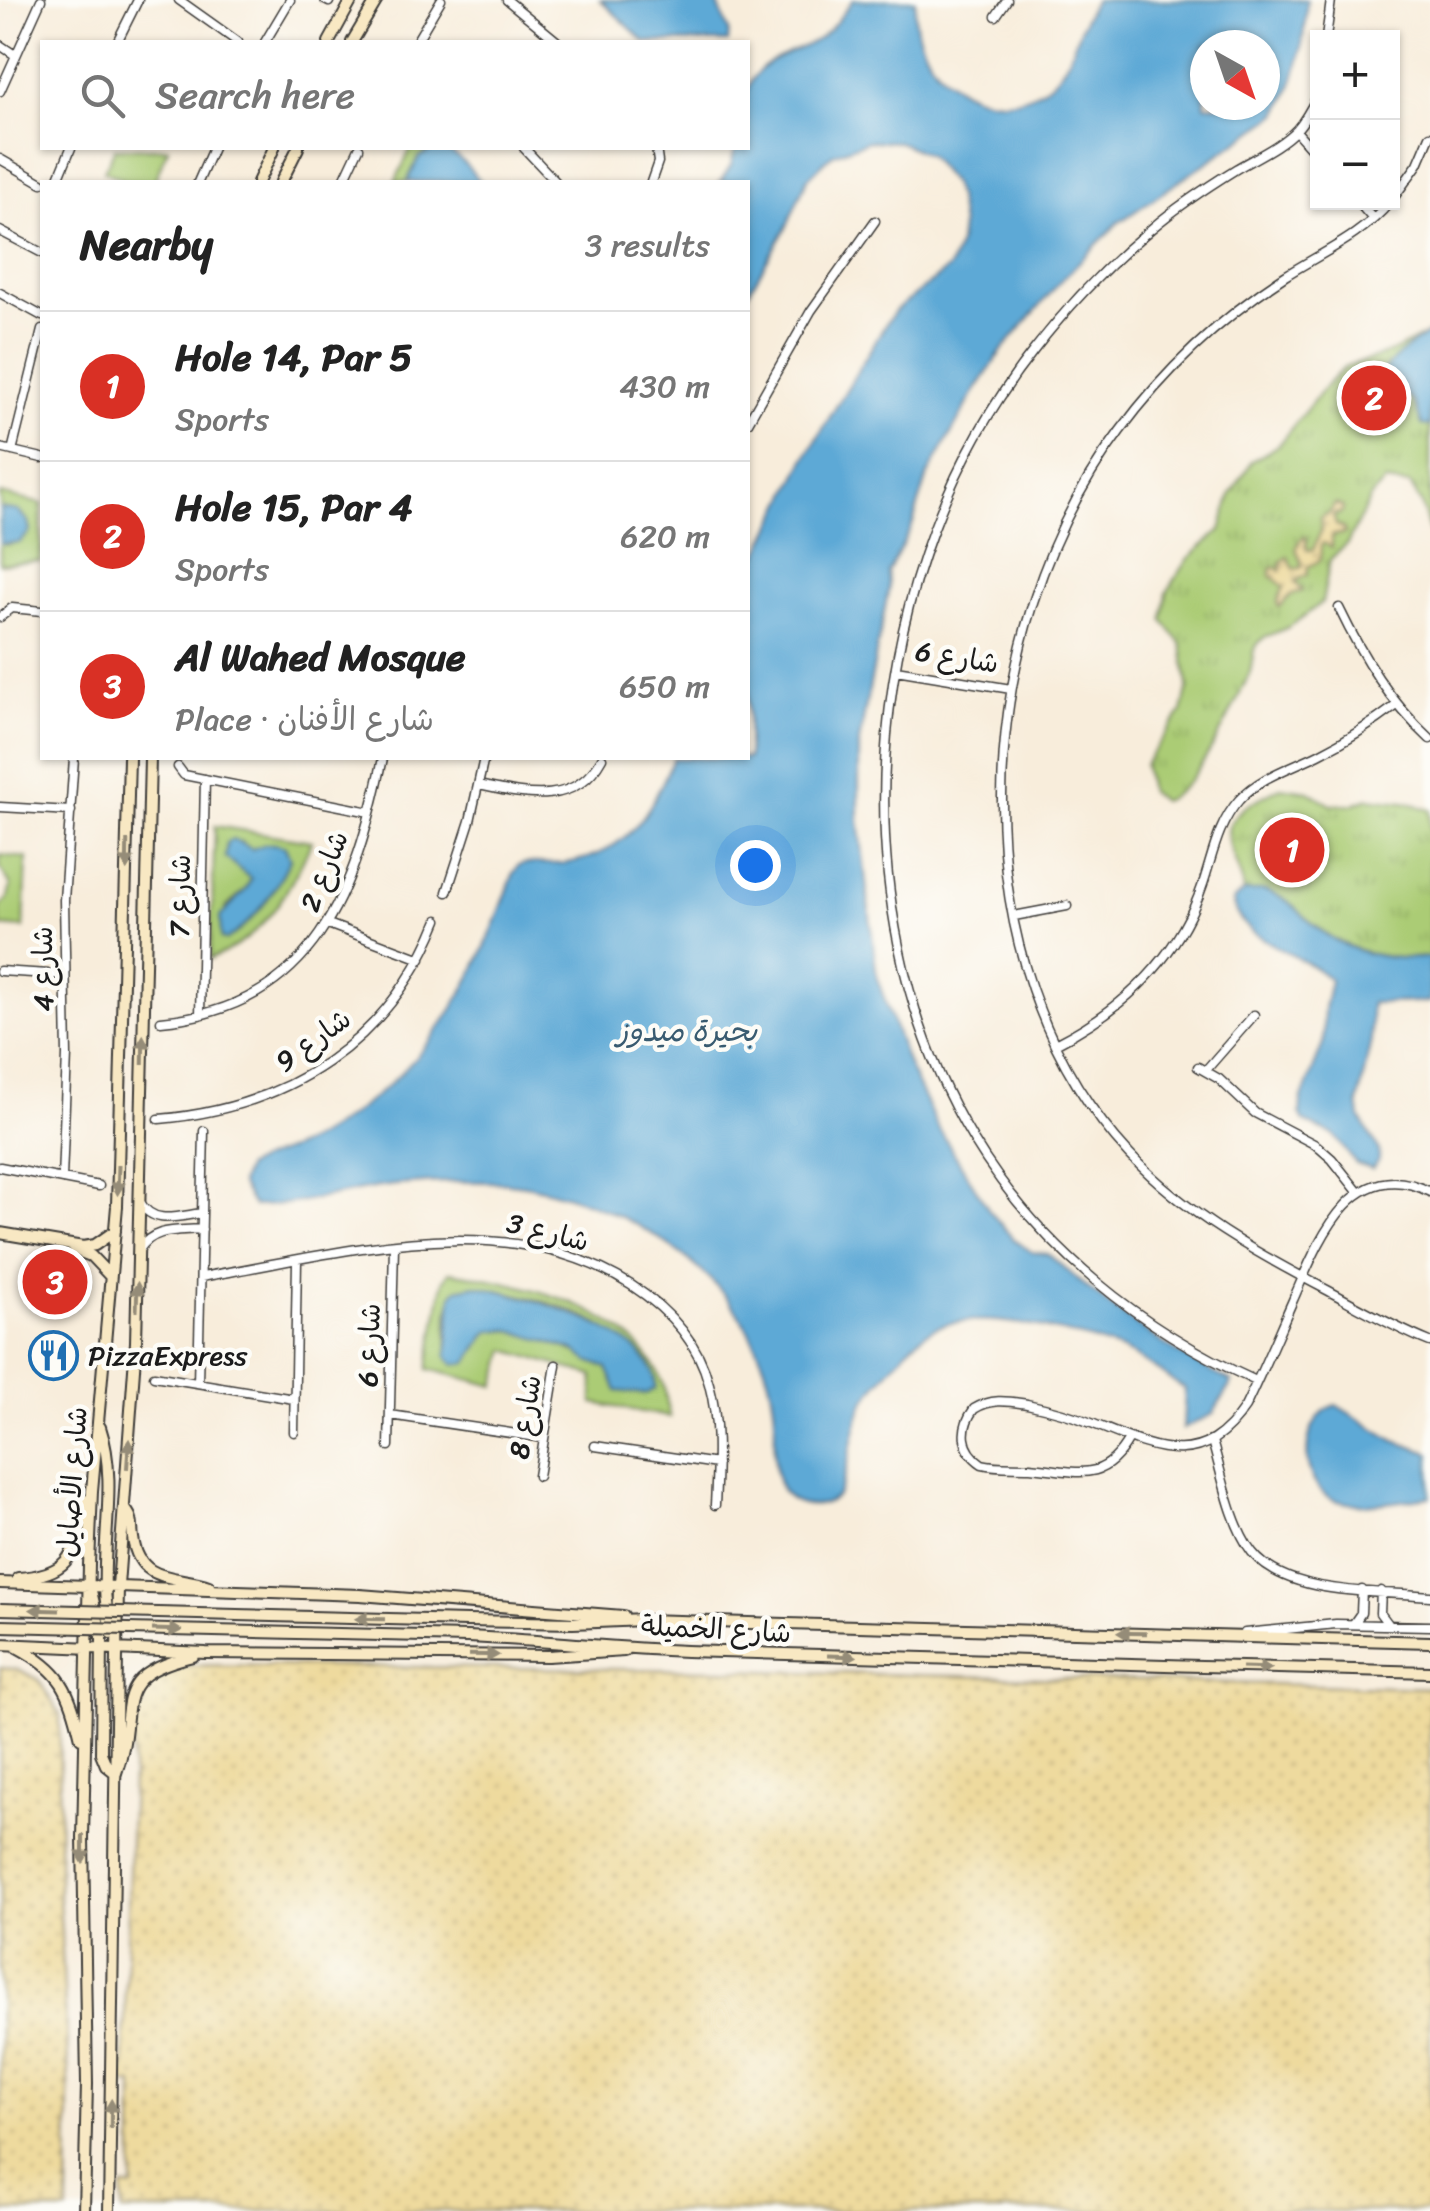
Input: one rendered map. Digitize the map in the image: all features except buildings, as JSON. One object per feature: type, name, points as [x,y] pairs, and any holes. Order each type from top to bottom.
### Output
[{"type":"main road","points":[[329,40],[352,0]]},
{"type":"main road","points":[[353,40],[377,0]]},
{"type":"main road","points":[[259,180],[273,150]]},
{"type":"main road","points":[[283,180],[297,150]]},
{"type":"main road","name":"شارع الأصايل","points":[[84,2211],[88,1586],[92,1490],[114,1231],[129,760]]},
{"type":"main road","name":"شارع الأصايل","points":[[109,2211],[118,1586],[136,1342],[150,760]]},
{"type":"main road","points":[[65,1246],[92,1246],[114,1231]]},
{"type":"main road","points":[[0,1233],[65,1246],[91,1256],[110,1276]]},
{"type":"main road","points":[[98,1421],[108,1464],[106,1612],[117,1649]]},
{"type":"main road","points":[[0,1582],[41,1576],[66,1562],[78,1544],[92,1490]]},
{"type":"main road","points":[[124,1508],[132,1518],[136,1549],[149,1568],[169,1580],[203,1584],[218,1591]]},
{"type":"main road","points":[[0,1582],[379,1596],[644,1620]]},
{"type":"main road","points":[[88,1586],[99,1616],[102,1648],[101,1752],[106,1765],[116,1773],[124,1746],[126,1709],[134,1686],[153,1668],[206,1653]]},
{"type":"main road","name":"شارع الخميلة","points":[[0,1609],[572,1623],[644,1620],[1430,1642]]},
{"type":"main road","name":"شارع الخميلة","points":[[0,1626],[572,1641],[640,1649],[1430,1672]]},
{"type":"main road","points":[[6,1644],[206,1653],[560,1656],[640,1649]]},
{"type":"main road","points":[[6,1644],[42,1661],[64,1685],[84,1751]]},
{"type":"street","points":[[0,91],[41,0]]},
{"type":"street","points":[[117,40],[138,0]]},
{"type":"street","points":[[178,0],[235,40]]},
{"type":"street","points":[[267,40],[290,0]]},
{"type":"street","points":[[417,40],[442,0]]},
{"type":"street","points":[[508,0],[556,40]]},
{"type":"street","points":[[996,16],[1007,0]]},
{"type":"street","points":[[1327,30],[1331,0]]},
{"type":"street","points":[[0,45],[15,55]]},
{"type":"street","points":[[1256,1381],[1161,1330],[1076,1263],[1012,1194],[958,1112],[919,1020],[893,904],[884,783],[896,670],[913,586],[942,505],[981,428],[1030,354],[1088,287],[1153,227],[1296,131],[1310,112]]},
{"type":"street","points":[[1296,131],[1310,147]]},
{"type":"street","points":[[1400,189],[1418,164],[1430,136]]},
{"type":"street","points":[[58,180],[69,150]]},
{"type":"street","points":[[199,180],[212,150]]},
{"type":"street","points":[[343,180],[358,150]]},
{"type":"street","points":[[526,150],[550,180]]},
{"type":"street","points":[[652,180],[658,162],[656,150]]},
{"type":"street","points":[[0,159],[40,182]]},
{"type":"street","points":[[1365,210],[1373,219]]},
{"type":"street","points":[[1382,210],[1214,329],[1179,361],[1118,432],[1077,498],[1033,598],[1011,689],[1002,780],[1006,871],[1034,988],[1055,1044],[1100,1118],[1158,1183],[1227,1236],[1430,1342]]},
{"type":"street","points":[[750,418],[811,311],[875,221]]},
{"type":"street","points":[[0,232],[40,252]]},
{"type":"street","points":[[0,294],[40,315]]},
{"type":"street","points":[[12,451],[40,338]]},
{"type":"street","points":[[0,448],[40,458]]},
{"type":"street","points":[[0,617],[12,608],[40,611]]},
{"type":"street","points":[[1339,608],[1375,675],[1430,740]]},
{"type":"street","name":"شارع 6","points":[[896,670],[1011,689]]},
{"type":"street","points":[[1055,1044],[1115,1007],[1170,950],[1196,901],[1221,828],[1239,800],[1263,780],[1339,744],[1398,705]]},
{"type":"street","name":"شارع 4","points":[[62,1179],[67,1082],[64,900],[74,760]]},
{"type":"street","name":"شارع 2","points":[[161,1021],[200,1015],[250,996],[273,982],[312,946],[328,924],[350,879],[383,760]]},
{"type":"street","points":[[448,892],[484,760]]},
{"type":"street","points":[[479,785],[554,795],[580,784],[600,760]]},
{"type":"street","points":[[178,768],[182,774],[370,812]]},
{"type":"street","name":"شارع 7","points":[[200,1015],[205,779]]},
{"type":"street","points":[[0,807],[71,811]]},
{"type":"street","points":[[1014,916],[1067,906]]},
{"type":"street","name":"شارع 9","points":[[160,1119],[245,1104],[299,1082],[335,1058],[388,1007],[421,959],[438,920]]},
{"type":"street","points":[[328,924],[421,959]]},
{"type":"street","points":[[0,971],[65,976]]},
{"type":"street","points":[[1254,1015],[1202,1068],[1255,1113],[1316,1145],[1359,1192]]},
{"type":"street","points":[[198,1384],[204,1131]]},
{"type":"street","points":[[0,1168],[100,1186]]},
{"type":"street","points":[[1129,1439],[1122,1452],[1096,1470],[1065,1473],[982,1464],[967,1450],[964,1428],[974,1409],[997,1400],[1070,1415],[1129,1439],[1173,1450],[1212,1441],[1237,1418],[1325,1230],[1340,1209],[1359,1192],[1378,1185],[1399,1183],[1430,1192]]},
{"type":"street","points":[[139,1201],[147,1213],[159,1218],[202,1213]]},
{"type":"street","points":[[159,1218],[159,1232]]},
{"type":"street","points":[[138,1252],[146,1240],[159,1232],[202,1228]]},
{"type":"street","name":"شارع 3","points":[[201,1278],[394,1246],[472,1240],[528,1246],[593,1266],[640,1291],[682,1330],[702,1362],[713,1399],[717,1464],[714,1505]]},
{"type":"street","name":"شارع 6","points":[[389,1446],[394,1246]]},
{"type":"street","points":[[294,1432],[297,1261]]},
{"type":"street","name":"شارع 8","points":[[538,1476],[556,1365]]},
{"type":"street","points":[[154,1376],[294,1399]]},
{"type":"street","points":[[390,1416],[544,1438]]},
{"type":"street","points":[[1212,1441],[1242,1536],[1264,1565],[1297,1581],[1430,1596]]},
{"type":"street","points":[[595,1446],[717,1464]]},
{"type":"street","points":[[1354,1624],[1360,1613],[1362,1590]]},
{"type":"street","points":[[1381,1592],[1380,1613],[1389,1625]]},
{"type":"street","points":[[1230,1635],[1354,1624],[1430,1626]]},
{"type":"green space","points":[[114,150],[167,150],[155,180],[125,180],[104,171]]},
{"type":"green space","points":[[410,150],[431,150],[419,157],[408,180],[396,180]]},
{"type":"green space","points":[[1430,332],[1430,534],[1421,503],[1410,485],[1385,482],[1371,497],[1347,544],[1330,560],[1322,603],[1290,626],[1259,641],[1249,675],[1212,747],[1188,782],[1161,801],[1149,791],[1144,765],[1182,712],[1188,686],[1182,645],[1163,620],[1167,592],[1189,558],[1221,530],[1231,494],[1252,461],[1277,446],[1328,383],[1345,367],[1392,352]]},
{"type":"green space","points":[[1369,381],[1385,391],[1392,405],[1383,419],[1369,419],[1359,406],[1361,388]]},
{"type":"green space","points":[[0,494],[40,504],[40,561],[0,564],[0,544],[10,545],[30,528],[23,515],[0,508]]},
{"type":"green space","points":[[1280,787],[1309,791],[1331,805],[1354,804],[1368,798],[1411,803],[1430,810],[1430,957],[1391,957],[1355,948],[1331,937],[1282,899],[1244,892],[1229,842],[1229,827],[1239,812]]},
{"type":"green space","points":[[1306,825],[1319,835],[1296,866],[1280,873],[1271,863],[1278,846]]},
{"type":"green space","points":[[215,826],[312,841],[273,911],[246,939],[210,959]],"holes":[[[241,842],[252,850],[290,859],[264,904],[227,940],[225,908],[251,879],[240,868]]]},
{"type":"green space","points":[[0,855],[27,858],[24,928],[0,926],[0,907],[11,886],[0,868]]},
{"type":"green space","points":[[449,1272],[508,1283],[570,1302],[599,1316],[646,1354],[663,1383],[670,1417],[593,1403],[593,1376],[506,1350],[495,1386],[428,1369],[443,1282]],"holes":[[[475,1285],[554,1304],[592,1320],[624,1343],[655,1380],[655,1388],[546,1339],[510,1330],[489,1331],[470,1360],[447,1356],[448,1313],[457,1289]]]},
{"type":"sand","points":[[1335,504],[1343,507],[1342,512],[1333,515],[1336,525],[1345,533],[1332,536],[1332,548],[1321,545],[1320,560],[1308,567],[1307,575],[1295,581],[1302,591],[1292,594],[1279,607],[1284,587],[1271,576],[1271,569],[1281,570],[1282,561],[1288,557],[1294,569],[1301,568],[1296,549],[1301,539],[1306,537],[1307,550],[1313,550],[1321,531],[1321,517],[1329,514]]},
{"type":"sand","points":[[193,1665],[718,1670],[1430,1688],[1430,2211],[122,2211],[123,2187],[133,2187],[133,2084],[123,2084],[134,1707],[144,1689],[157,1677]]},
{"type":"sand","points":[[0,1668],[17,1669],[38,1679],[60,1714],[59,1895],[69,2082],[68,2211],[0,2211]]},
{"type":"water","points":[[600,0],[716,0],[729,31],[728,40],[643,40]]},
{"type":"water","name":"بحيرة ميدوز","points":[[853,0],[916,0],[916,25],[924,49],[937,69],[976,96],[999,101],[1022,98],[1055,78],[1095,0],[1307,0],[1299,59],[1280,110],[1280,30],[1190,30],[1190,120],[1269,120],[1118,223],[1065,276],[1003,349],[975,391],[928,475],[911,529],[888,572],[889,587],[859,742],[859,819],[877,978],[908,1065],[937,1126],[989,1210],[1015,1241],[1032,1252],[1048,1254],[1136,1325],[1232,1382],[1213,1414],[1183,1429],[1185,1389],[1123,1351],[1021,1324],[948,1324],[920,1338],[874,1389],[860,1412],[837,1496],[811,1505],[791,1499],[778,1480],[771,1388],[746,1325],[698,1268],[636,1225],[566,1196],[498,1182],[395,1185],[301,1202],[253,1206],[240,1184],[246,1167],[317,1137],[356,1112],[418,1056],[463,991],[519,865],[560,864],[606,850],[647,812],[672,760],[750,760],[750,571],[807,455],[887,322],[896,310],[949,268],[959,244],[961,226],[952,184],[928,155],[899,142],[868,141],[833,154],[807,179],[786,228],[750,290],[750,180],[721,180],[735,150],[750,150],[750,84],[755,75],[821,37]]},
{"type":"water","points":[[431,150],[444,150],[455,155],[479,180],[408,180],[419,157]]},
{"type":"water","points":[[1430,332],[1430,426],[1422,425],[1414,403],[1383,371]]},
{"type":"water","points":[[0,508],[18,511],[28,521],[30,532],[19,543],[0,544]]},
{"type":"water","points":[[233,839],[252,849],[280,845],[290,859],[264,904],[227,940],[221,939],[220,917],[251,879],[225,857],[227,842]]},
{"type":"water","points":[[1263,890],[1286,901],[1327,935],[1355,949],[1384,957],[1430,957],[1430,1002],[1371,1003],[1371,1040],[1358,1103],[1360,1117],[1379,1150],[1379,1160],[1372,1169],[1356,1164],[1334,1135],[1304,1122],[1300,1114],[1301,1100],[1323,1044],[1330,980],[1245,925],[1233,900],[1244,892]]},
{"type":"water","points":[[475,1285],[552,1306],[611,1332],[635,1349],[650,1367],[655,1388],[646,1394],[617,1391],[607,1368],[573,1350],[510,1330],[489,1331],[467,1363],[454,1364],[447,1356],[452,1295],[457,1289]]},
{"type":"water","points":[[1336,1405],[1395,1441],[1430,1453],[1430,1497],[1358,1504],[1335,1500],[1322,1492],[1314,1481],[1307,1451],[1315,1422]]},
{"type":"place","name":"Hole 15, Par 4","points":[[1374,398]]},
{"type":"place","name":"Hole 14, Par 5","points":[[1292,850]]},
{"type":"place","name":"Al Wahed Mosque","points":[[55,1282]]},
{"type":"place","name":"PizzaExpress","points":[[53,1355]]}]
